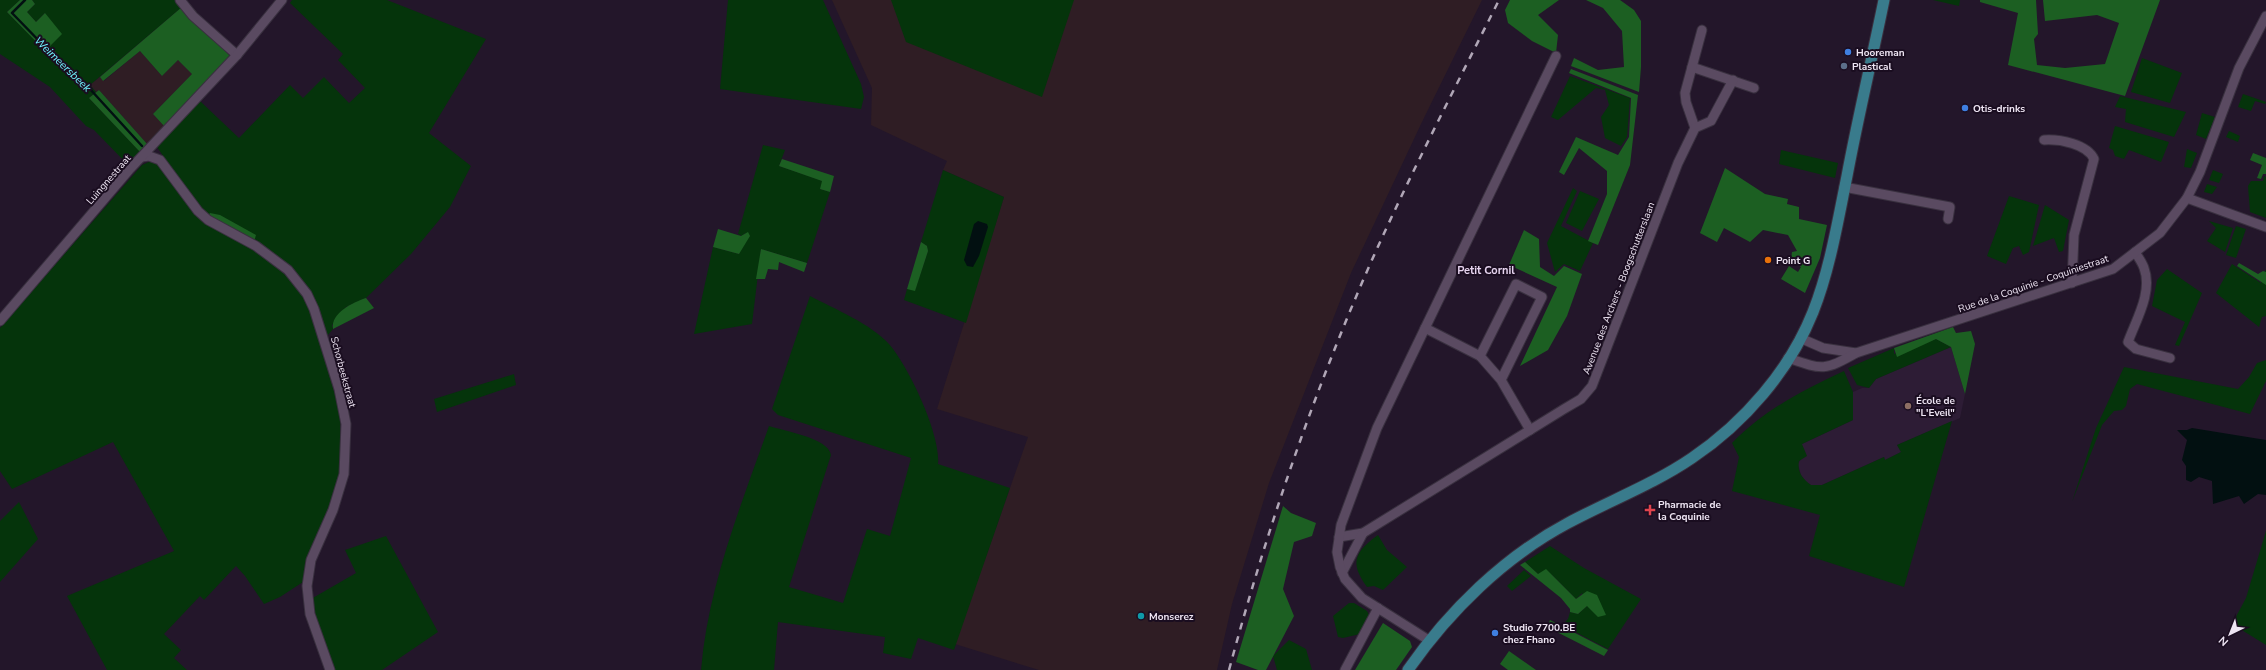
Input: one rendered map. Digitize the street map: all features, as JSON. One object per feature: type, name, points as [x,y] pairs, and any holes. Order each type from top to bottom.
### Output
[{"type":"main road","points":[[1408,670],[1430,641],[1465,600],[1529,547],[1567,523],[1674,470],[1719,439],[1769,387],[1800,338],[1819,297],[1884,0]]},
{"type":"street","points":[[180,0],[193,16],[237,55]]},
{"type":"street","name":"Luingnestraat","points":[[0,321],[142,157],[237,55],[282,0]]},
{"type":"street","name":"Rue de la Coquinie - Coquiniestraat","points":[[1788,358],[1824,368],[1856,353],[2113,269],[2160,233],[2187,198],[2200,172],[2239,68],[2266,16]]},
{"type":"street","points":[[1702,30],[1685,93],[1686,102],[1695,128],[1710,121],[1733,80]]},
{"type":"street","points":[[1430,641],[1378,608],[1352,589],[1342,573],[1337,552],[1339,537],[1377,428],[1556,56]]},
{"type":"street","points":[[1692,67],[1754,88]]},
{"type":"street","name":"Avenue des Archers - Boogschutterslaan","points":[[1339,537],[1363,533],[1580,399],[1592,386],[1673,174],[1695,128]]},
{"type":"street","points":[[2044,140],[2051,140],[2084,148],[2090,151],[2094,159],[2074,235],[2072,283]]},
{"type":"street","name":"Schorbeekstraat","points":[[142,157],[150,156],[160,160],[198,211],[208,220],[267,253],[288,270],[307,294],[314,310],[339,389],[346,424],[344,474],[333,510],[311,560],[307,586],[310,614],[330,670]]},
{"type":"street","points":[[1844,187],[1950,207],[1948,219]]},
{"type":"street","points":[[2187,198],[2266,227]]},
{"type":"street","points":[[2135,252],[2144,268],[2147,283],[2143,301],[2128,342],[2136,349],[2170,358]]},
{"type":"street","points":[[1480,356],[1516,284],[1542,296],[1501,380]]},
{"type":"street","points":[[1425,328],[1480,356],[1501,380],[1530,430]]},
{"type":"street","name":"Rue de la Coquinie - Coquiniestraat","points":[[1800,338],[1823,348],[1856,353]]},
{"type":"street","points":[[1342,573],[1363,533]]},
{"type":"street","points":[[1345,670],[1378,608]]},
{"type":"shaded area","points":[[832,0],[1482,0],[1421,124],[1351,273],[1269,483],[1232,604],[1217,670],[1039,670],[955,644],[1028,437],[937,409],[1004,197],[943,170],[947,161],[871,125],[872,88]]},
{"type":"shaded area","points":[[140,51],[162,76],[178,60],[192,74],[153,114],[165,127],[148,145],[99,90],[96,92],[90,85],[100,77],[104,81]]},
{"type":"shaded area","points":[[978,221],[987,224],[988,227],[979,256],[973,267],[967,266],[964,260],[974,224]]},
{"type":"shaded area","name":"École de \"L'Eveil\"","points":[[1951,347],[1965,394],[1960,418],[1897,445],[1901,452],[1885,460],[1884,457],[1822,485],[1811,485],[1806,482],[1801,475],[1798,464],[1801,459],[1802,444],[1853,420],[1853,392],[1862,388],[1869,388],[1876,379]]},
{"type":"shaded area","points":[[2192,428],[2266,440],[2266,495],[2258,494],[2244,504],[2239,496],[2213,504],[2212,481],[2199,477],[2191,482],[2186,480],[2186,466],[2182,460],[2187,440],[2177,430],[2187,430]]},
{"type":"green space","points":[[0,0],[20,0],[7,12],[53,59],[48,47],[45,13],[36,22],[27,12],[35,4],[32,0],[177,0],[182,7],[90,85],[96,92],[89,98],[141,153],[129,166],[94,130],[86,126],[50,87],[0,54]]},
{"type":"green space","points":[[20,0],[32,0],[35,4],[27,12],[36,22],[45,13],[62,34],[49,47],[56,52],[57,57],[53,59],[7,12]]},
{"type":"green space","points":[[292,0],[387,0],[486,39],[429,133],[471,166],[450,207],[411,254],[366,298],[346,307],[332,325],[333,329],[327,336],[307,287],[208,216],[196,204],[157,147],[200,101],[239,138],[290,85],[303,98],[324,77],[349,103],[365,88],[338,60],[343,54],[290,3]]},
{"type":"green space","points":[[728,0],[823,0],[861,84],[864,97],[861,109],[720,89]]},
{"type":"green space","points":[[891,0],[1074,0],[1042,97],[906,42]]},
{"type":"green space","points":[[1510,0],[1559,0],[1538,15],[1558,35],[1556,53],[1532,41],[1508,23],[1505,10]]},
{"type":"green space","points":[[1586,0],[1620,0],[1634,10],[1641,21],[1641,67],[1639,92],[1571,66],[1574,58],[1598,70],[1624,67],[1622,31],[1603,8]]},
{"type":"green space","points":[[1933,0],[1960,0],[1959,6]]},
{"type":"green space","points":[[1980,0],[2036,0],[2038,34],[2034,39],[2037,65],[2065,68],[2105,64],[2119,23],[2097,15],[2045,21],[2043,0],[2160,0],[2125,96],[2008,65],[2018,13],[1980,2]]},
{"type":"green space","points":[[182,7],[230,56],[165,127],[153,114],[192,74],[178,60],[162,76],[140,51],[103,81],[100,77]]},
{"type":"green space","points":[[2142,58],[2182,73],[2170,103],[2131,92]]},
{"type":"green space","points":[[1571,69],[1638,95],[1630,165],[1598,245],[1588,241],[1607,194],[1607,171],[1579,148],[1564,175],[1559,172],[1576,137],[1618,155],[1629,137],[1631,98],[1569,73]]},
{"type":"green space","points":[[1570,76],[1630,98],[1627,137],[1621,146],[1605,138],[1601,117],[1609,105],[1605,90],[1596,88],[1558,120],[1551,117]]},
{"type":"green space","points":[[99,90],[148,145],[141,153],[89,98]]},
{"type":"green space","points":[[2243,94],[2266,102],[2265,104],[2255,101],[2251,111],[2238,107]]},
{"type":"green space","points":[[2120,96],[2186,112],[2174,137],[2125,122],[2126,109],[2115,107]]},
{"type":"green space","points":[[2202,113],[2215,117],[2206,139],[2196,135]]},
{"type":"green space","points":[[2115,126],[2169,142],[2161,162],[2129,150],[2124,159],[2115,156],[2113,150],[2109,148]]},
{"type":"green space","points":[[2229,131],[2240,136],[2238,142],[2226,137]]},
{"type":"green space","points":[[763,145],[785,150],[779,166],[823,181],[820,189],[830,192],[807,263],[761,249],[752,324],[694,334],[713,247],[739,254],[745,233],[742,236],[738,234]]},
{"type":"green space","points":[[2187,149],[2197,153],[2191,168],[2184,167]]},
{"type":"green space","points":[[1781,150],[1838,163],[1835,178],[1779,164]]},
{"type":"green space","points":[[2253,153],[2266,158],[2266,174],[2263,174],[2261,179],[2257,178],[2262,165],[2250,160]]},
{"type":"green space","points":[[782,159],[834,176],[830,192],[820,189],[822,181],[779,166]]},
{"type":"green space","points":[[151,161],[157,161],[187,203],[261,254],[296,284],[305,299],[313,319],[340,412],[341,467],[333,496],[308,558],[303,582],[280,597],[264,604],[245,576],[236,566],[204,600],[200,596],[164,634],[181,650],[174,658],[187,670],[107,670],[67,596],[174,551],[113,442],[12,489],[0,471],[0,328],[142,165]]},
{"type":"green space","points":[[1725,168],[1765,194],[1788,199],[1787,204],[1799,207],[1799,219],[1827,225],[1820,258],[1805,293],[1781,279],[1789,266],[1798,272],[1801,267],[1791,260],[1792,252],[1797,251],[1788,235],[1763,230],[1750,242],[1724,228],[1717,242],[1700,233]]},
{"type":"green space","points":[[943,170],[1004,197],[966,323],[904,300],[907,289],[915,290],[928,251],[927,246],[921,242]]},
{"type":"green space","points":[[2213,170],[2223,174],[2219,183],[2209,180]]},
{"type":"green space","points":[[2264,176],[2266,177],[2266,218],[2250,212],[2248,186],[2251,181],[2263,181]]},
{"type":"green space","points":[[2207,184],[2217,187],[2212,194],[2204,192]]},
{"type":"green space","points":[[1573,188],[1577,191],[1561,226],[1593,243],[1580,271],[1564,264],[1555,272],[1547,243]]},
{"type":"green space","points":[[1580,191],[1599,199],[1582,231],[1566,223]]},
{"type":"green space","points":[[2009,196],[2039,205],[2029,252],[2023,255],[2019,246],[2013,248],[2006,264],[1987,256]]},
{"type":"green space","points":[[2045,205],[2069,220],[2063,251],[2059,252],[2054,238],[2033,246]]},
{"type":"green space","points":[[210,213],[220,215],[256,235],[254,242],[208,216]]},
{"type":"green space","points":[[2209,221],[2233,228],[2225,252],[2207,241],[2216,228]]},
{"type":"green space","points":[[2236,226],[2246,229],[2236,258],[2226,255]]},
{"type":"green space","points":[[718,229],[741,236],[748,232],[750,236],[739,254],[713,247]]},
{"type":"green space","points":[[1524,230],[1539,239],[1540,267],[1554,276],[1564,266],[1582,274],[1567,316],[1548,350],[1520,366],[1557,287],[1509,265]]},
{"type":"green space","points":[[921,242],[927,246],[928,251],[915,291],[907,289]]},
{"type":"green space","points":[[761,249],[807,263],[804,272],[779,262],[778,270],[768,269],[765,279],[756,279]]},
{"type":"green space","points":[[2239,263],[2258,274],[2263,271],[2266,272],[2266,285],[2237,266]]},
{"type":"green space","points":[[2232,264],[2261,283],[2266,269],[2266,316],[2262,317],[2259,327],[2216,293]]},
{"type":"green space","points":[[2167,269],[2202,293],[2179,346],[2175,345],[2185,322],[2152,306],[2157,280]]},
{"type":"green space","points":[[810,296],[863,323],[889,344],[906,368],[929,419],[938,451],[938,464],[1010,488],[954,650],[918,638],[911,659],[883,653],[885,637],[778,622],[774,670],[701,670],[705,639],[718,577],[737,516],[769,426],[805,436],[823,444],[831,455],[789,587],[843,603],[867,529],[890,536],[911,458],[778,415],[772,409]]},
{"type":"green space","points":[[366,298],[374,308],[333,329],[333,323],[339,313],[349,305]]},
{"type":"green space","points":[[1953,327],[1956,333],[1971,331],[1975,344],[1965,394],[1951,347],[1936,339],[1897,357],[1894,348]]},
{"type":"green space","points":[[1936,339],[1951,347],[1876,379],[1869,388],[1857,385],[1848,368],[1894,348],[1894,354]]},
{"type":"green space","points":[[2266,360],[2266,381],[2250,414],[2137,384],[2130,389],[2126,406],[2122,410],[2114,411],[2102,425],[2072,502],[2096,428],[2124,367],[2238,389],[2249,377],[2257,363]]},
{"type":"green space","points":[[1844,371],[1853,392],[1853,420],[1802,444],[1807,456],[1799,461],[1799,468],[1805,480],[1811,485],[1822,485],[1884,457],[1885,460],[1901,452],[1897,445],[1952,421],[1904,587],[1809,556],[1820,515],[1732,491],[1739,457],[1732,443],[1771,410],[1798,394]]},
{"type":"green space","points":[[514,374],[516,385],[437,412],[434,399]]},
{"type":"green space","points":[[19,502],[38,539],[0,582],[0,521]]},
{"type":"green space","points":[[1283,506],[1291,513],[1316,523],[1312,536],[1294,542],[1283,589],[1294,616],[1266,670],[1258,670],[1236,662]]},
{"type":"green space","points":[[2266,531],[2266,645],[2232,624],[2246,598]]},
{"type":"green space","points":[[1378,535],[1387,550],[1407,567],[1383,590],[1374,586],[1367,587],[1361,578],[1357,564],[1357,558],[1360,552]]},
{"type":"green space","points":[[386,536],[438,632],[382,670],[333,670],[321,639],[311,599],[356,573],[345,550]]},
{"type":"green space","points":[[1550,546],[1584,568],[1641,599],[1608,649],[1562,625],[1568,619],[1570,612],[1578,614],[1587,606],[1582,593],[1576,599],[1552,575],[1538,574],[1525,562]]},
{"type":"green space","points":[[1525,562],[1538,574],[1546,569],[1576,599],[1587,591],[1597,595],[1606,615],[1598,617],[1587,606],[1578,614],[1570,612],[1570,609],[1561,598],[1520,565]]},
{"type":"green space","points":[[1524,570],[1531,576],[1512,591],[1507,586]]},
{"type":"green space","points":[[1349,603],[1354,603],[1367,611],[1369,615],[1360,634],[1343,638],[1338,637],[1333,616]]},
{"type":"green space","points":[[1550,620],[1608,650],[1604,656],[1547,627]]},
{"type":"green space","points":[[1383,623],[1410,641],[1412,647],[1396,670],[1355,670]]},
{"type":"green space","points":[[1289,640],[1306,649],[1312,670],[1277,670],[1273,656]]},
{"type":"green space","points":[[1509,651],[1536,670],[1508,670],[1500,664]]},
{"type":"waterway","name":"Weimeersbeek","points":[[25,0],[12,13],[46,48],[79,77],[142,146]]},
{"type":"railway","points":[[1229,670],[1258,570],[1289,472],[1344,326],[1396,208],[1499,0]]},
{"type":"place","name":"Hooreman","points":[[1848,52]]},
{"type":"place","name":"Plastical","points":[[1844,66]]},
{"type":"place","name":"Otis-drinks","points":[[1965,108]]},
{"type":"place","name":"Point G","points":[[1768,260]]},
{"type":"place","name":"École de \"L'Eveil\"","points":[[1908,406]]},
{"type":"place","name":"Pharmacie de la Coquinie","points":[[1650,510]]},
{"type":"place","name":"Monserez","points":[[1141,616]]},
{"type":"place","name":"Studio 7700.BE chez Fhano","points":[[1495,633]]},
{"type":"district","name":"Petit Cornil","points":[[1486,270]]}]
